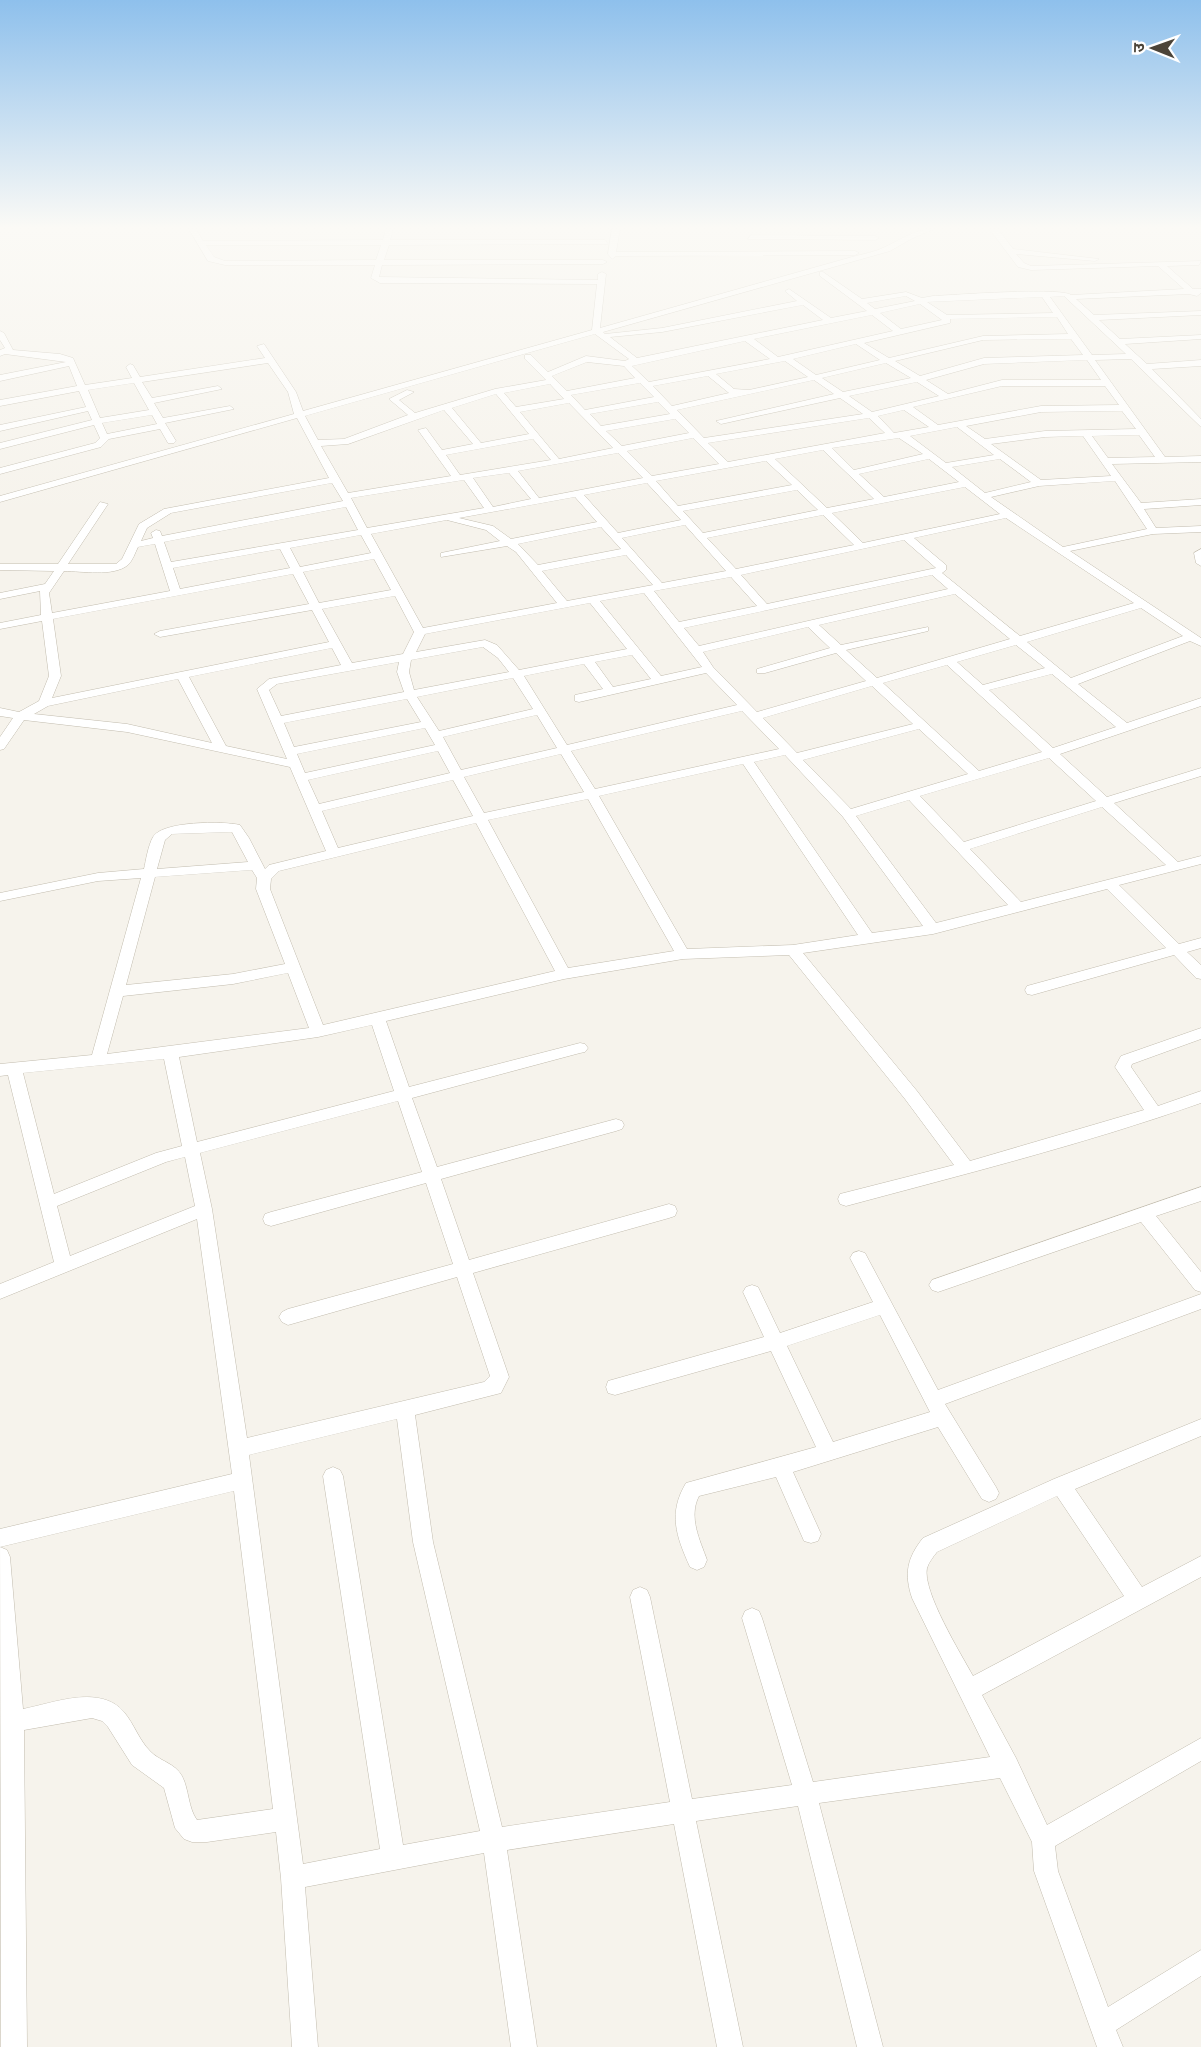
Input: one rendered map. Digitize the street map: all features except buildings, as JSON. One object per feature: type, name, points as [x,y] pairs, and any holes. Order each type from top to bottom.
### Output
[{"type":"street","points":[[602,325],[602,332],[631,362],[644,383],[724,464]]},
{"type":"street","points":[[602,332],[603,325]]},
{"type":"street","points":[[0,499],[299,414],[628,325]]},
{"type":"street","points":[[414,416],[393,399],[398,395],[528,357],[602,332],[662,330],[689,325],[697,332]]},
{"type":"street","points":[[316,443],[345,442],[414,416],[549,378],[586,359],[631,362],[813,325]]},
{"type":"street","points":[[890,325],[901,333]]},
{"type":"street","points":[[514,410],[568,397],[781,359],[941,325]]},
{"type":"street","points":[[1066,325],[1162,460]]},
{"type":"street","points":[[1099,325],[1197,415],[1201,424]]},
{"type":"street","points":[[662,330],[669,337]]},
{"type":"street","points":[[0,333],[10,349],[4,352]]},
{"type":"street","points":[[710,373],[732,391],[749,393],[983,338],[1074,336]]},
{"type":"street","points":[[1119,342],[1201,337]]},
{"type":"street","points":[[704,338],[712,345]]},
{"type":"street","points":[[747,338],[843,395],[896,435],[909,439],[1008,515],[1196,640]]},
{"type":"street","points":[[859,342],[946,396]]},
{"type":"street","points":[[677,344],[684,351]]},
{"type":"street","points":[[261,346],[292,392],[299,414],[420,632],[420,638],[402,666],[410,693],[439,741],[564,974]]},
{"type":"street","points":[[0,471],[104,441],[70,360],[4,352]]},
{"type":"street","points":[[721,421],[919,379],[984,361],[1134,356]]},
{"type":"street","points":[[528,357],[649,479],[765,608]]},
{"type":"street","points":[[0,403],[82,387],[138,381],[271,360]]},
{"type":"street","points":[[0,378],[72,363]]},
{"type":"street","points":[[1145,367],[1201,363]]},
{"type":"street","points":[[130,367],[171,441]]},
{"type":"street","points":[[0,446],[97,421],[159,420],[232,413],[206,370]]},
{"type":"street","points":[[134,545],[462,478],[698,438],[871,415],[1002,383],[1107,383]]},
{"type":"street","points":[[149,401],[218,389]]},
{"type":"street","points":[[498,391],[557,462]]},
{"type":"street","points":[[669,409],[710,402],[740,393]]},
{"type":"street","points":[[583,413],[659,399]]},
{"type":"street","points":[[446,406],[479,446]]},
{"type":"street","points":[[905,406],[936,428]]},
{"type":"street","points":[[166,566],[490,510],[824,446],[1057,407],[1125,408]]},
{"type":"street","points":[[0,428],[92,408]]},
{"type":"street","points":[[599,429],[677,416]]},
{"type":"street","points":[[104,437],[159,420]]},
{"type":"street","points":[[958,424],[1039,483]]},
{"type":"street","points":[[423,430],[490,510]]},
{"type":"street","points":[[983,442],[1045,434],[1143,432]]},
{"type":"street","points":[[1086,434],[1138,506],[1153,531]]},
{"type":"street","points":[[441,453],[535,436]]},
{"type":"street","points":[[824,446],[881,500]]},
{"type":"street","points":[[768,456],[862,547]]},
{"type":"street","points":[[852,473],[929,456]]},
{"type":"street","points":[[943,466],[1002,456]]},
{"type":"street","points":[[1106,461],[1201,459]]},
{"type":"street","points":[[512,470],[537,501]]},
{"type":"street","points":[[983,496],[1039,483],[1118,478]]},
{"type":"street","points":[[0,567],[109,568],[119,566],[126,561],[143,526],[152,519],[177,508],[337,479]]},
{"type":"street","points":[[701,536],[965,484]]},
{"type":"street","points":[[676,509],[799,487]]},
{"type":"street","points":[[577,493],[660,587]]},
{"type":"street","points":[[1138,506],[1201,502]]},
{"type":"street","points":[[44,703],[55,676],[49,617],[44,598],[46,587],[103,504]]},
{"type":"street","points":[[420,632],[734,573],[1008,515]]},
{"type":"street","points":[[445,517],[484,526],[512,543],[564,605]]},
{"type":"street","points":[[152,519],[176,593]]},
{"type":"street","points":[[616,536],[687,522]]},
{"type":"street","points":[[445,555],[605,523]]},
{"type":"street","points":[[1062,550],[1153,531],[1201,529]]},
{"type":"street","points":[[676,626],[942,570],[942,567],[907,537]]},
{"type":"street","points":[[283,545],[348,667]]},
{"type":"street","points":[[536,569],[629,551]]},
{"type":"street","points":[[1201,552],[1199,553],[1201,563]]},
{"type":"street","points":[[0,626],[378,555]]},
{"type":"street","points":[[936,573],[1125,728]]},
{"type":"street","points":[[0,596],[46,587]]},
{"type":"street","points":[[647,590],[709,669],[743,707],[848,814],[933,929]]},
{"type":"street","points":[[696,650],[957,590]]},
{"type":"street","points":[[160,634],[398,592]]},
{"type":"street","points":[[593,600],[658,680]]},
{"type":"street","points":[[754,717],[1020,642],[1144,604]]},
{"type":"street","points":[[811,624],[977,776]]},
{"type":"street","points":[[762,671],[838,649],[924,629]]},
{"type":"street","points":[[1070,682],[1196,640]]},
{"type":"street","points":[[333,853],[263,694],[266,684],[485,643],[492,646],[516,674],[593,793],[683,954]]},
{"type":"street","points":[[0,746],[21,716],[44,703],[335,644]]},
{"type":"street","points":[[275,721],[635,651]]},
{"type":"street","points":[[587,660],[609,691]]},
{"type":"street","points":[[950,661],[1176,867]]},
{"type":"street","points":[[579,698],[709,669]]},
{"type":"street","points":[[980,689],[1052,670]]},
{"type":"street","points":[[182,675],[221,748]]},
{"type":"street","points":[[848,814],[1198,706]]},
{"type":"street","points":[[314,809],[743,707]]},
{"type":"street","points":[[300,778],[540,711]]},
{"type":"street","points":[[0,712],[127,728],[221,748],[291,758],[429,724]]},
{"type":"street","points":[[318,1032],[263,889],[264,878],[274,868],[593,793],[922,725]]},
{"type":"street","points":[[746,760],[868,939]]},
{"type":"street","points":[[961,847],[1201,772]]},
{"type":"street","points":[[912,795],[1017,906]]},
{"type":"street","points":[[98,1060],[159,838],[166,831],[174,829],[235,828],[240,832],[254,866],[264,878]]},
{"type":"street","points":[[64,1266],[48,1203],[7,1069],[170,1053],[318,1032],[564,974],[683,954],[793,950],[933,929],[1201,860]]},
{"type":"street","points":[[0,897],[98,878],[254,866]]},
{"type":"street","points":[[1109,884],[1201,974]]},
{"type":"street","points":[[1032,990],[1201,943]]},
{"type":"street","points":[[793,950],[911,1095],[966,1168]]},
{"type":"street","points":[[118,991],[233,979],[294,967]]},
{"type":"street","points":[[239,1449],[494,1387],[500,1377],[377,1017]]},
{"type":"street","points":[[1155,1114],[1129,1079],[1123,1067],[1126,1059],[1201,1033]]},
{"type":"street","points":[[48,1203],[139,1165],[191,1149],[580,1048]]},
{"type":"street","points":[[170,1053],[204,1209],[239,1449],[293,1878],[305,2047]]},
{"type":"street","points":[[846,1199],[966,1168],[1155,1114],[1201,1097]]},
{"type":"street","points":[[271,1219],[616,1125]]},
{"type":"street","points":[[938,1285],[1146,1215],[1201,1194]]},
{"type":"street","points":[[0,1292],[204,1209]]},
{"type":"street","points":[[288,1317],[669,1211]]},
{"type":"street","points":[[1146,1215],[1201,1285]]},
{"type":"street","points":[[859,1258],[938,1409],[989,1493]]},
{"type":"street","points":[[752,1292],[828,1452]]},
{"type":"street","points":[[697,1560],[683,1508],[693,1489],[781,1467],[828,1452],[1201,1301]]},
{"type":"street","points":[[615,1387],[775,1342],[884,1306]]},
{"type":"street","points":[[405,1409],[423,1542],[494,1840],[524,2047]]},
{"type":"street","points":[[1201,1427],[1061,1485],[930,1545],[918,1558],[915,1576],[922,1598],[1043,1840],[1046,1871],[1106,2036],[1201,1962]]},
{"type":"street","points":[[781,1467],[811,1534]]},
{"type":"street","points":[[333,1476],[393,1857]]},
{"type":"street","points":[[0,1538],[243,1480]]},
{"type":"street","points":[[1061,1485],[1139,1600]]},
{"type":"street","points":[[0,1557],[7,1723],[6,1892],[14,2047]]},
{"type":"street","points":[[969,1690],[1201,1566]]},
{"type":"street","points":[[640,1597],[730,2047]]},
{"type":"street","points":[[752,1618],[806,1795],[870,2047]]},
{"type":"street","points":[[7,1723],[92,1707],[104,1708],[114,1716],[140,1758],[168,1774],[176,1786],[183,1822],[192,1831],[207,1832],[285,1819]]},
{"type":"street","points":[[1043,1840],[1201,1749]]},
{"type":"street","points":[[293,1878],[393,1857],[494,1840],[1008,1766]]}]
